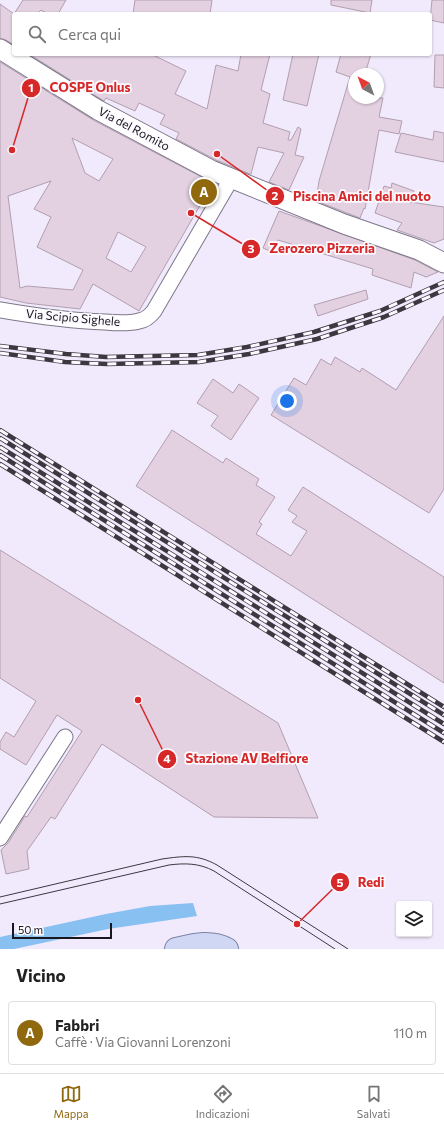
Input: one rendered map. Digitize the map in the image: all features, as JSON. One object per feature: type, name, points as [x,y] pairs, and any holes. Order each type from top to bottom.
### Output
[{"type":"main road","points":[[176,949],[198,944],[207,944],[218,945],[227,949]]},
{"type":"street","name":"Via del Romito","points":[[0,49],[98,110],[211,170],[344,224],[419,250],[444,263]]},
{"type":"street","name":"Via Scipio Sighele","points":[[0,310],[87,321],[128,323],[137,322],[146,318],[154,311],[231,178]]},
{"type":"street","points":[[0,838],[65,737]]},
{"type":"water","points":[[193,903],[197,916],[108,929],[14,949],[0,949],[0,937],[150,906]]},
{"type":"building","points":[[23,0],[66,0],[59,12],[44,12],[41,10],[39,12],[15,12]]},
{"type":"building","points":[[135,0],[212,0],[210,12],[133,12]]},
{"type":"building","points":[[331,0],[372,0],[370,12],[331,5]]},
{"type":"building","points":[[432,0],[444,0],[444,23],[432,20]]},
{"type":"building","points":[[0,4],[12,13],[12,44],[0,38]]},
{"type":"building","points":[[435,55],[444,55],[444,88],[434,87]]},
{"type":"building","points":[[32,56],[155,56],[186,71],[175,94],[207,109],[216,65],[238,71],[241,56],[270,56],[261,90],[270,94],[263,123],[290,132],[288,140],[291,140],[298,127],[301,129],[295,155],[304,157],[289,190],[269,182],[284,153],[258,147],[250,174],[216,160],[176,139],[179,133],[160,124],[165,115],[139,103],[135,111],[106,98],[104,101]]},
{"type":"building","points":[[293,56],[319,56],[307,106],[283,100]]},
{"type":"building","points":[[340,56],[370,56],[367,68],[348,68],[348,76],[336,72]]},
{"type":"building","points":[[0,62],[95,121],[213,183],[139,311],[93,284],[80,309],[26,303],[0,297]],"holes":[[[72,138],[113,159],[99,181],[85,173]],[[51,181],[34,209],[51,217],[37,247],[83,270],[73,290],[27,286],[20,288],[8,196]],[[118,232],[146,247],[131,272],[106,258]]]},
{"type":"building","points":[[348,84],[348,104],[382,104],[379,117],[402,121],[399,134],[379,130],[365,209],[364,208],[360,218],[316,201],[319,181]]},
{"type":"building","points":[[434,131],[444,133],[444,162],[395,152],[401,133],[433,140]]},
{"type":"building","points":[[392,183],[414,191],[410,202],[444,207],[444,239],[434,243],[397,230],[402,223],[375,213],[384,186],[391,188]]},
{"type":"building","points":[[279,211],[415,260],[438,272],[426,277],[414,272],[411,288],[372,275],[373,269],[278,240],[272,252],[263,248]]},
{"type":"building","points":[[366,290],[368,299],[318,316],[314,305]]},
{"type":"building","points":[[444,316],[444,489],[429,513],[271,415],[294,378],[306,385],[321,359],[331,365],[335,357],[360,372],[362,368],[396,390]]},
{"type":"building","points":[[213,379],[233,393],[239,384],[259,398],[231,440],[211,426],[218,416],[197,403]]},
{"type":"building","points":[[172,430],[223,463],[226,458],[259,479],[256,485],[275,497],[259,522],[262,524],[256,534],[291,556],[307,531],[292,522],[297,516],[288,510],[303,487],[444,577],[444,683],[136,486]]},
{"type":"building","points":[[0,550],[278,723],[318,818],[214,817],[102,744],[55,819],[51,817],[27,851],[29,869],[6,874],[1,850],[8,843],[25,816],[27,817],[82,731],[57,715],[26,765],[0,749],[0,742],[6,732],[14,737],[36,701],[0,678]]},
{"type":"tram line","points":[[0,897],[162,859],[197,857],[217,865],[348,949]]},
{"type":"tram line","points":[[0,904],[169,865],[192,864],[203,866],[214,871],[335,949]]},
{"type":"railway","points":[[0,346],[106,357],[198,355],[247,347],[314,332],[380,311],[444,282]]},
{"type":"railway","points":[[0,353],[65,362],[107,364],[199,362],[249,354],[317,339],[384,317],[444,290]]},
{"type":"railway","points":[[0,430],[444,707]]},
{"type":"railway","points":[[0,438],[444,715]]},
{"type":"railway","points":[[0,447],[444,724]]},
{"type":"railway","points":[[0,455],[444,733]]},
{"type":"railway","points":[[0,464],[444,742]]},
{"type":"place","name":"COSPE Onlus","points":[[12,150]]},
{"type":"place","name":"Piscina Amici del nuoto","points":[[217,154]]},
{"type":"place","name":"Fabbri","points":[[204,192]]},
{"type":"place","name":"Zerozero Pizzeria","points":[[191,213]]},
{"type":"place","name":"Stazione AV Belfiore","points":[[138,700]]},
{"type":"place","name":"Redi","points":[[297,924]]}]
